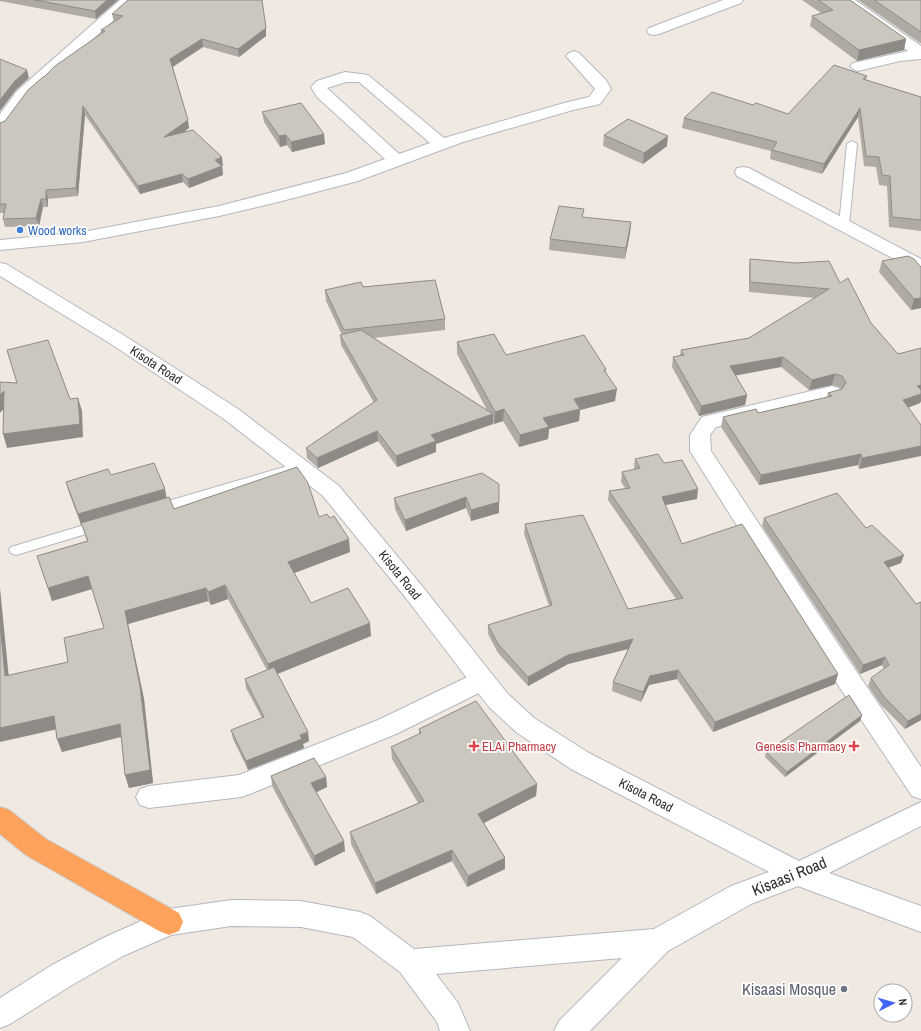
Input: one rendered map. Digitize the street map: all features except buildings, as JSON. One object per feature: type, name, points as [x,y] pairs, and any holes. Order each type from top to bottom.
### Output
[{"type":"highway","points":[[0,818],[36,847],[169,922]]},
{"type":"street","points":[[0,125],[28,90],[129,0]]},
{"type":"street","points":[[654,31],[736,0]]},
{"type":"street","points":[[846,0],[921,53]]},
{"type":"street","points":[[858,66],[900,56],[921,53]]},
{"type":"street","points":[[0,244],[84,237],[219,211],[352,177],[442,144],[570,106],[594,101],[599,97],[603,89],[600,83],[574,56]]},
{"type":"street","points":[[396,161],[322,94],[319,87],[323,84],[345,77],[363,78],[442,144]]},
{"type":"street","points":[[743,172],[921,266]]},
{"type":"street","name":"Kisota Road","points":[[0,268],[118,340],[231,414],[331,491],[414,592],[498,700],[525,725],[554,746],[580,761],[798,874],[921,919]]},
{"type":"street","points":[[832,393],[709,422],[700,435],[701,451],[833,658],[921,788]]},
{"type":"street","points":[[149,797],[240,786],[387,726],[482,680]]},
{"type":"street","name":"Kisaasi Road","points":[[658,942],[741,895],[798,874],[838,856],[921,813]]},
{"type":"street","points":[[0,1014],[62,975],[113,947],[169,922],[231,913],[301,914],[360,925],[410,963],[448,1013],[455,1031]]},
{"type":"street","points":[[410,963],[658,942]]},
{"type":"street","points":[[569,1031],[658,942]]},
{"type":"lane","points":[[844,225],[852,144]]},
{"type":"lane","points":[[147,512],[300,467]]},
{"type":"lane","points":[[16,550],[116,521]]},
{"type":"place","name":"Wood works","points":[[20,230]]},
{"type":"place","name":"ELAi Pharmacy","points":[[474,746]]},
{"type":"place","name":"Genesis Pharmacy","points":[[854,746]]},
{"type":"place","name":"Kisaasi Mosque","points":[[844,989]]}]
